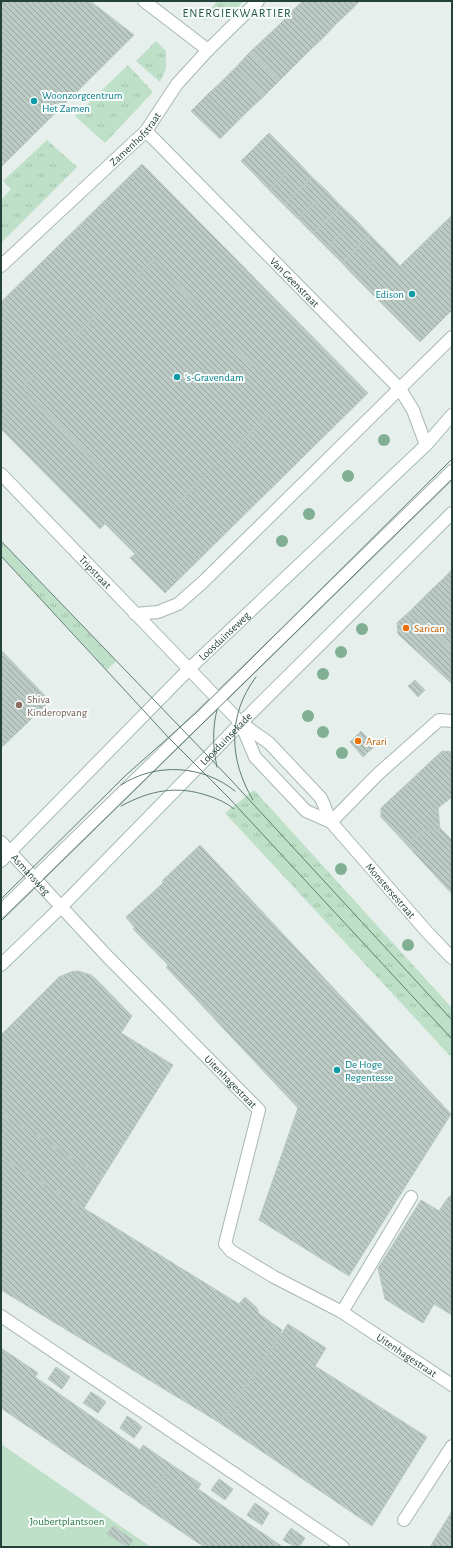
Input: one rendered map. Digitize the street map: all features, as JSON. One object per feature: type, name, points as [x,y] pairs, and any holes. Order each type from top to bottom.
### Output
[{"type":"street","points":[[144,1],[208,50]]},
{"type":"street","name":"Zamenhofstraat","points":[[1,266],[146,131],[177,84],[208,50],[258,1]]},
{"type":"street","name":"Van Geenstraat","points":[[146,131],[400,389],[413,410],[426,445]]},
{"type":"street","points":[[136,614],[158,612],[178,604],[203,582],[452,337]]},
{"type":"street","name":"Loosduinseweg","points":[[1,861],[189,669],[426,445],[452,415]]},
{"type":"street","points":[[1,911],[452,471]]},
{"type":"street","name":"Tripstraat","points":[[1,474],[189,669]]},
{"type":"street","name":"Loosduinsekade","points":[[1,965],[61,907],[241,723],[452,513]]},
{"type":"street","name":"Monstersestraat","points":[[189,669],[241,723],[269,743],[321,798],[331,822],[452,958]]},
{"type":"street","points":[[331,822],[378,774],[439,720],[452,721]]},
{"type":"street","name":"Monstersestraat","points":[[241,723],[255,756],[306,811],[331,822]]},
{"type":"street","name":"Asmansweg","points":[[1,842],[61,907]]},
{"type":"street","name":"Uitenhagestraat","points":[[61,907],[106,955],[260,1110],[225,1244],[231,1250],[274,1277],[342,1312],[452,1385]]},
{"type":"street","points":[[342,1312],[411,1197]]},
{"type":"street","points":[[1,1316],[343,1547]]},
{"type":"street","points":[[404,1520],[452,1446]]},
{"type":"green space","points":[[217,1],[244,1],[226,15],[203,20]]},
{"type":"green space","points":[[156,41],[166,51],[166,69],[160,82],[136,61]]},
{"type":"green space","points":[[128,65],[153,92],[105,143],[75,116]]},
{"type":"green space","points":[[47,140],[77,167],[1,243],[1,200],[11,189],[3,181]]},
{"type":"green space","points":[[1,541],[116,661],[107,670],[1,556]]},
{"type":"green space","points":[[254,790],[452,1008],[452,1058],[225,813]]},
{"type":"green space","name":"Joubertplantsoen","points":[[1,1444],[151,1547],[1,1547]]},
{"type":"building","name":"Woonzorgcentrum Het Zamen","points":[[1,1],[90,1],[134,35],[1,167]]},
{"type":"building","points":[[303,1],[315,1],[337,23],[323,38],[294,9]]},
{"type":"building","points":[[315,1],[344,1],[352,9],[337,23]]},
{"type":"building","points":[[344,1],[360,1],[352,9]]},
{"type":"building","points":[[294,9],[323,38],[308,52],[280,24]]},
{"type":"building","points":[[280,24],[308,52],[293,67],[265,38]]},
{"type":"building","points":[[265,38],[293,67],[279,81],[250,52]]},
{"type":"building","points":[[250,52],[279,81],[264,96],[236,67]]},
{"type":"building","points":[[236,67],[264,96],[249,110],[221,82]]},
{"type":"building","points":[[221,82],[249,110],[234,125],[206,96]]},
{"type":"building","points":[[206,96],[234,125],[220,139],[191,111]]},
{"type":"building","points":[[269,133],[283,147],[255,175],[241,161]]},
{"type":"building","points":[[283,147],[298,162],[269,190],[255,175]]},
{"type":"building","points":[[298,162],[312,177],[284,205],[269,190]]},
{"type":"building","name":"'s-Gravendam","points":[[142,164],[368,393],[165,593],[130,558],[135,554],[105,524],[100,529],[1,429],[1,302]]},
{"type":"building","points":[[312,177],[327,191],[298,219],[284,205]]},
{"type":"building","points":[[327,191],[341,206],[313,234],[298,219]]},
{"type":"building","points":[[341,206],[356,220],[327,248],[313,234]]},
{"type":"building","name":"Edison","points":[[452,215],[452,310],[420,342],[356,278],[385,250],[400,266]]},
{"type":"building","points":[[356,220],[370,235],[342,263],[327,248]]},
{"type":"building","points":[[370,235],[385,250],[356,278],[342,263]]},
{"type":"building","points":[[154,259],[283,401],[156,524],[22,387]]},
{"type":"building","points":[[452,569],[452,582],[446,576]]},
{"type":"building","points":[[446,576],[452,582],[452,616],[428,593]]},
{"type":"building","points":[[428,593],[452,616],[452,650],[411,610]]},
{"type":"building","points":[[411,610],[452,650],[451,683],[398,634],[397,623]]},
{"type":"building","points":[[1,650],[50,701],[1,748]]},
{"type":"building","points":[[415,680],[425,690],[418,697],[408,686]]},
{"type":"building","points":[[361,731],[375,746],[363,757],[350,742]]},
{"type":"building","points":[[442,751],[452,752],[452,797],[438,808],[440,830],[421,832],[407,845],[381,817],[381,808]]},
{"type":"building","points":[[440,828],[452,840],[452,894],[407,845],[421,832],[440,830]]},
{"type":"building","name":"De Hoge Regentesse","points":[[200,845],[451,1114],[349,1276],[259,1220],[298,1108],[166,967],[168,965],[133,929],[135,928],[126,917],[164,882],[162,881]]},
{"type":"building","points":[[78,971],[91,975],[96,979],[132,1016],[121,1033],[173,1065],[103,1177],[1,1113],[1,1035],[59,977]]},
{"type":"building","points":[[1,1113],[103,1177],[84,1208],[1,1157]]},
{"type":"building","points":[[1,1157],[239,1304],[245,1297],[256,1307],[258,1313],[282,1330],[280,1333],[282,1334],[220,1423],[1,1290]]},
{"type":"building","points":[[452,1194],[452,1315],[434,1304],[423,1323],[385,1299],[378,1268],[421,1200],[439,1211]]},
{"type":"building","points":[[288,1324],[326,1348],[315,1366],[427,1437],[372,1526],[220,1423]]},
{"type":"building","points":[[1,1348],[38,1373],[35,1377],[140,1450],[143,1445],[172,1465],[144,1506],[1,1408]]},
{"type":"building","points":[[56,1367],[63,1372],[55,1384],[48,1379]]},
{"type":"building","points":[[63,1372],[70,1377],[62,1389],[55,1384]]},
{"type":"building","points":[[91,1392],[99,1397],[91,1408],[83,1403]]},
{"type":"building","points":[[99,1397],[106,1402],[98,1413],[91,1408]]},
{"type":"building","points":[[127,1416],[135,1421],[127,1433],[120,1428]]},
{"type":"building","points":[[135,1421],[142,1427],[134,1438],[127,1433]]},
{"type":"building","points":[[172,1465],[201,1484],[198,1489],[283,1547],[204,1547],[144,1506]]},
{"type":"building","points":[[219,1479],[226,1484],[218,1495],[211,1490]]},
{"type":"building","points":[[226,1484],[233,1489],[225,1500],[218,1495]]},
{"type":"building","points":[[255,1503],[262,1508],[254,1520],[247,1515]]},
{"type":"building","points":[[262,1508],[269,1513],[262,1525],[254,1520]]},
{"type":"building","points":[[452,1511],[452,1547],[430,1547]]},
{"type":"building","points":[[113,1526],[133,1540],[128,1547],[107,1534]]},
{"type":"building","points":[[291,1528],[298,1533],[290,1544],[283,1540]]},
{"type":"building","points":[[298,1533],[305,1538],[299,1547],[294,1547],[290,1544]]},
{"type":"tram line","points":[[1,899],[125,776],[196,713],[452,459]]},
{"type":"tram line","points":[[1,921],[452,479]]},
{"type":"tram line","points":[[1,541],[231,780],[452,1020]]},
{"type":"tram line","points":[[1,556],[168,737],[229,798],[452,1039]]},
{"type":"tram line","points":[[253,800],[239,769],[235,738],[236,722],[240,707],[256,677]]},
{"type":"tram line","points":[[217,710],[214,724],[217,767]]},
{"type":"tram line","points":[[121,785],[149,773],[164,770],[179,770],[209,776],[222,782],[235,791]]},
{"type":"tram line","points":[[121,806],[143,796],[175,790],[209,796],[222,801],[234,809]]},
{"type":"place","name":"Woonzorgcentrum Het Zamen","points":[[34,101]]},
{"type":"place","name":"Edison","points":[[412,294]]},
{"type":"place","name":"'s-Gravendam","points":[[177,377]]},
{"type":"place","name":"Sarican","points":[[406,628]]},
{"type":"place","name":"Shiva Kinderopvang","points":[[19,705]]},
{"type":"place","name":"Arari","points":[[358,741]]},
{"type":"place","name":"De Hoge Regentesse","points":[[337,1070]]},
{"type":"district","name":"ENERGIEKWARTIER","points":[[237,13]]}]
